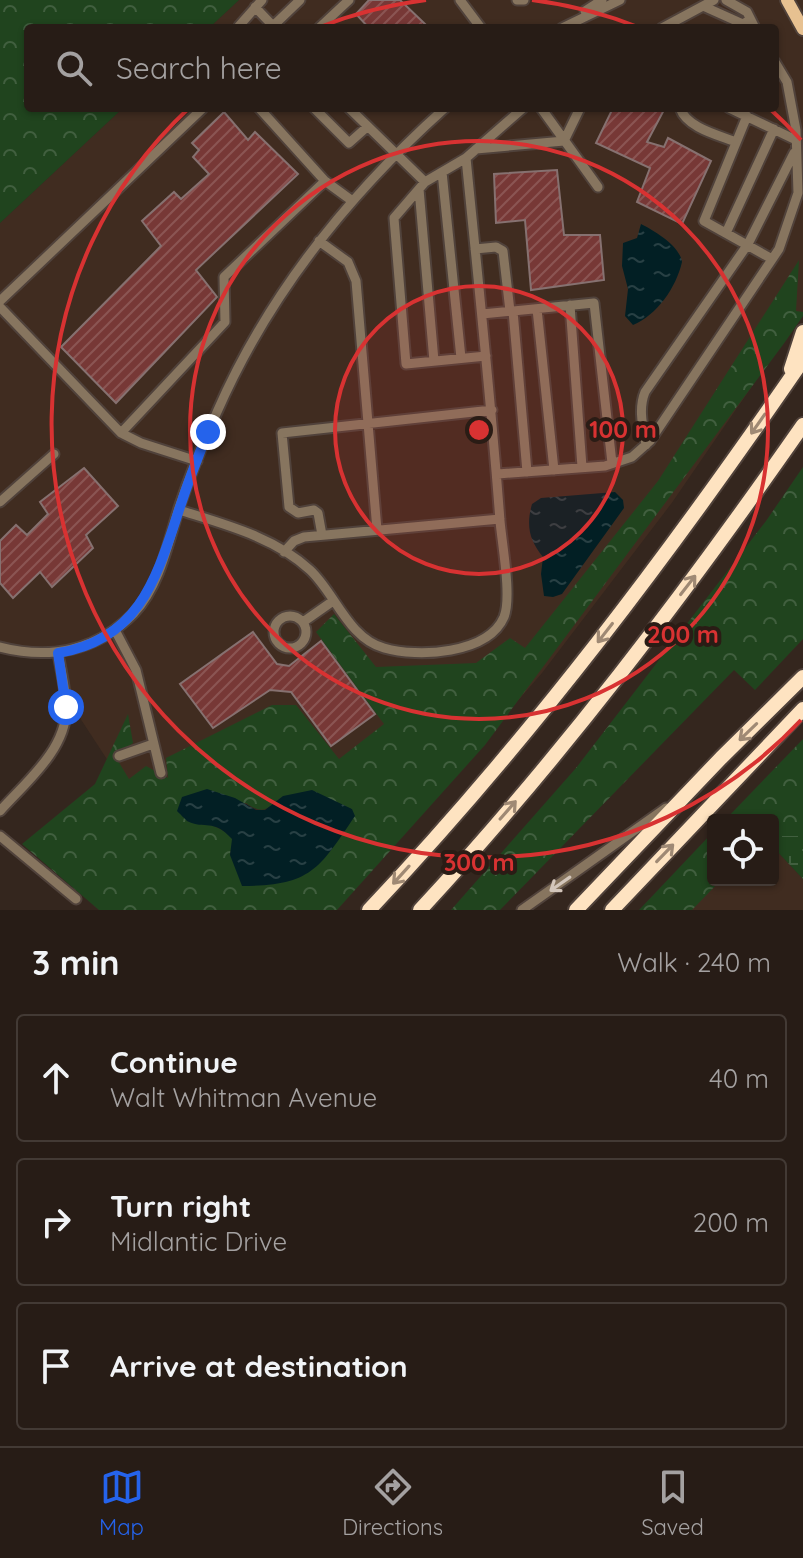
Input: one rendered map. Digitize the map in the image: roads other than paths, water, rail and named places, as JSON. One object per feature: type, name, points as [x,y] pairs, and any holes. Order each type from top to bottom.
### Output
[{"type":"highway","points":[[787,383],[803,332]]},
{"type":"highway","points":[[369,910],[495,768],[585,658],[698,509],[803,360]]},
{"type":"highway","points":[[420,910],[507,812],[597,703],[699,571],[803,425]]},
{"type":"highway","points":[[576,910],[803,677]]},
{"type":"highway","points":[[612,910],[803,709]]},
{"type":"main road","points":[[787,0],[803,29]]},
{"type":"street","points":[[277,24],[300,0]]},
{"type":"street","points":[[323,24],[349,0]]},
{"type":"street","points":[[460,0],[478,24]]},
{"type":"street","points":[[517,0],[524,0]]},
{"type":"street","points":[[567,24],[602,0]]},
{"type":"street","points":[[569,24],[620,0]]},
{"type":"street","points":[[669,24],[714,0]]},
{"type":"street","points":[[703,6],[731,20],[752,24],[747,12],[726,0]]},
{"type":"street","points":[[241,24],[258,4],[272,24]]},
{"type":"street","points":[[498,474],[612,463],[632,457],[646,445],[779,249],[798,193],[796,144],[787,82],[779,69]]},
{"type":"street","points":[[197,461],[141,443],[121,433],[0,304],[199,112]]},
{"type":"street","points":[[263,112],[325,181],[351,200]]},
{"type":"street","points":[[318,112],[349,143],[367,127]]},
{"type":"street","points":[[353,112],[396,154],[422,185],[434,361]]},
{"type":"street","points":[[0,647],[26,653],[58,653],[81,647],[115,630],[140,606],[153,585],[197,461],[226,392],[255,335],[351,200],[441,112]]},
{"type":"street","points":[[486,356],[406,364],[394,218],[422,185],[466,158],[518,112]]},
{"type":"street","points":[[544,112],[598,187]]},
{"type":"street","points":[[564,141],[578,112]]},
{"type":"street","points":[[680,112],[690,123],[736,142]]},
{"type":"street","points":[[738,112],[774,129],[796,144]]},
{"type":"street","points":[[747,116],[704,221],[772,259]]},
{"type":"street","points":[[726,233],[774,129]]},
{"type":"street","points":[[476,149],[564,141]]},
{"type":"street","points":[[646,445],[641,400],[748,244],[796,144]]},
{"type":"street","points":[[179,510],[246,532],[310,569],[366,638],[381,648],[412,652],[457,649],[484,640],[494,633],[507,603],[498,474],[466,158]]},
{"type":"street","points":[[442,172],[461,358]]},
{"type":"street","points":[[121,433],[225,322],[224,277],[325,181]]},
{"type":"street","points":[[319,241],[348,262],[356,281],[377,530]]},
{"type":"street","points":[[475,249],[496,247],[503,251],[527,472]]},
{"type":"street","points":[[482,314],[594,303],[612,463]]},
{"type":"street","points":[[570,305],[582,467]]},
{"type":"street","points":[[537,309],[554,470]]},
{"type":"street","points":[[322,535],[318,513],[314,510],[298,513],[289,507],[282,433],[492,410]]},
{"type":"street","points":[[0,502],[54,454]]},
{"type":"street","points":[[284,552],[297,539],[322,535],[500,519]]},
{"type":"street","points":[[303,622],[333,601]]},
{"type":"street","points":[[115,630],[136,670],[161,773]]},
{"type":"street","points":[[0,811],[52,751],[63,729],[66,707],[58,653]]},
{"type":"street","points":[[119,756],[153,744]]},
{"type":"street","points":[[522,910],[691,790]]},
{"type":"street","points":[[2,843],[76,899]]},
{"type":"water","points":[[641,224],[672,245],[682,262],[664,300],[650,315],[633,325],[625,316],[628,289],[622,266],[623,243],[637,238]]},
{"type":"water","points":[[615,492],[623,500],[624,508],[562,594],[544,596],[541,574],[543,557],[529,526],[532,504],[541,498]]},
{"type":"water","points":[[207,789],[235,798],[256,810],[265,810],[283,796],[312,790],[352,809],[355,816],[332,849],[311,871],[284,883],[242,886],[230,855],[232,839],[214,826],[187,821],[177,811],[182,797]]}]
